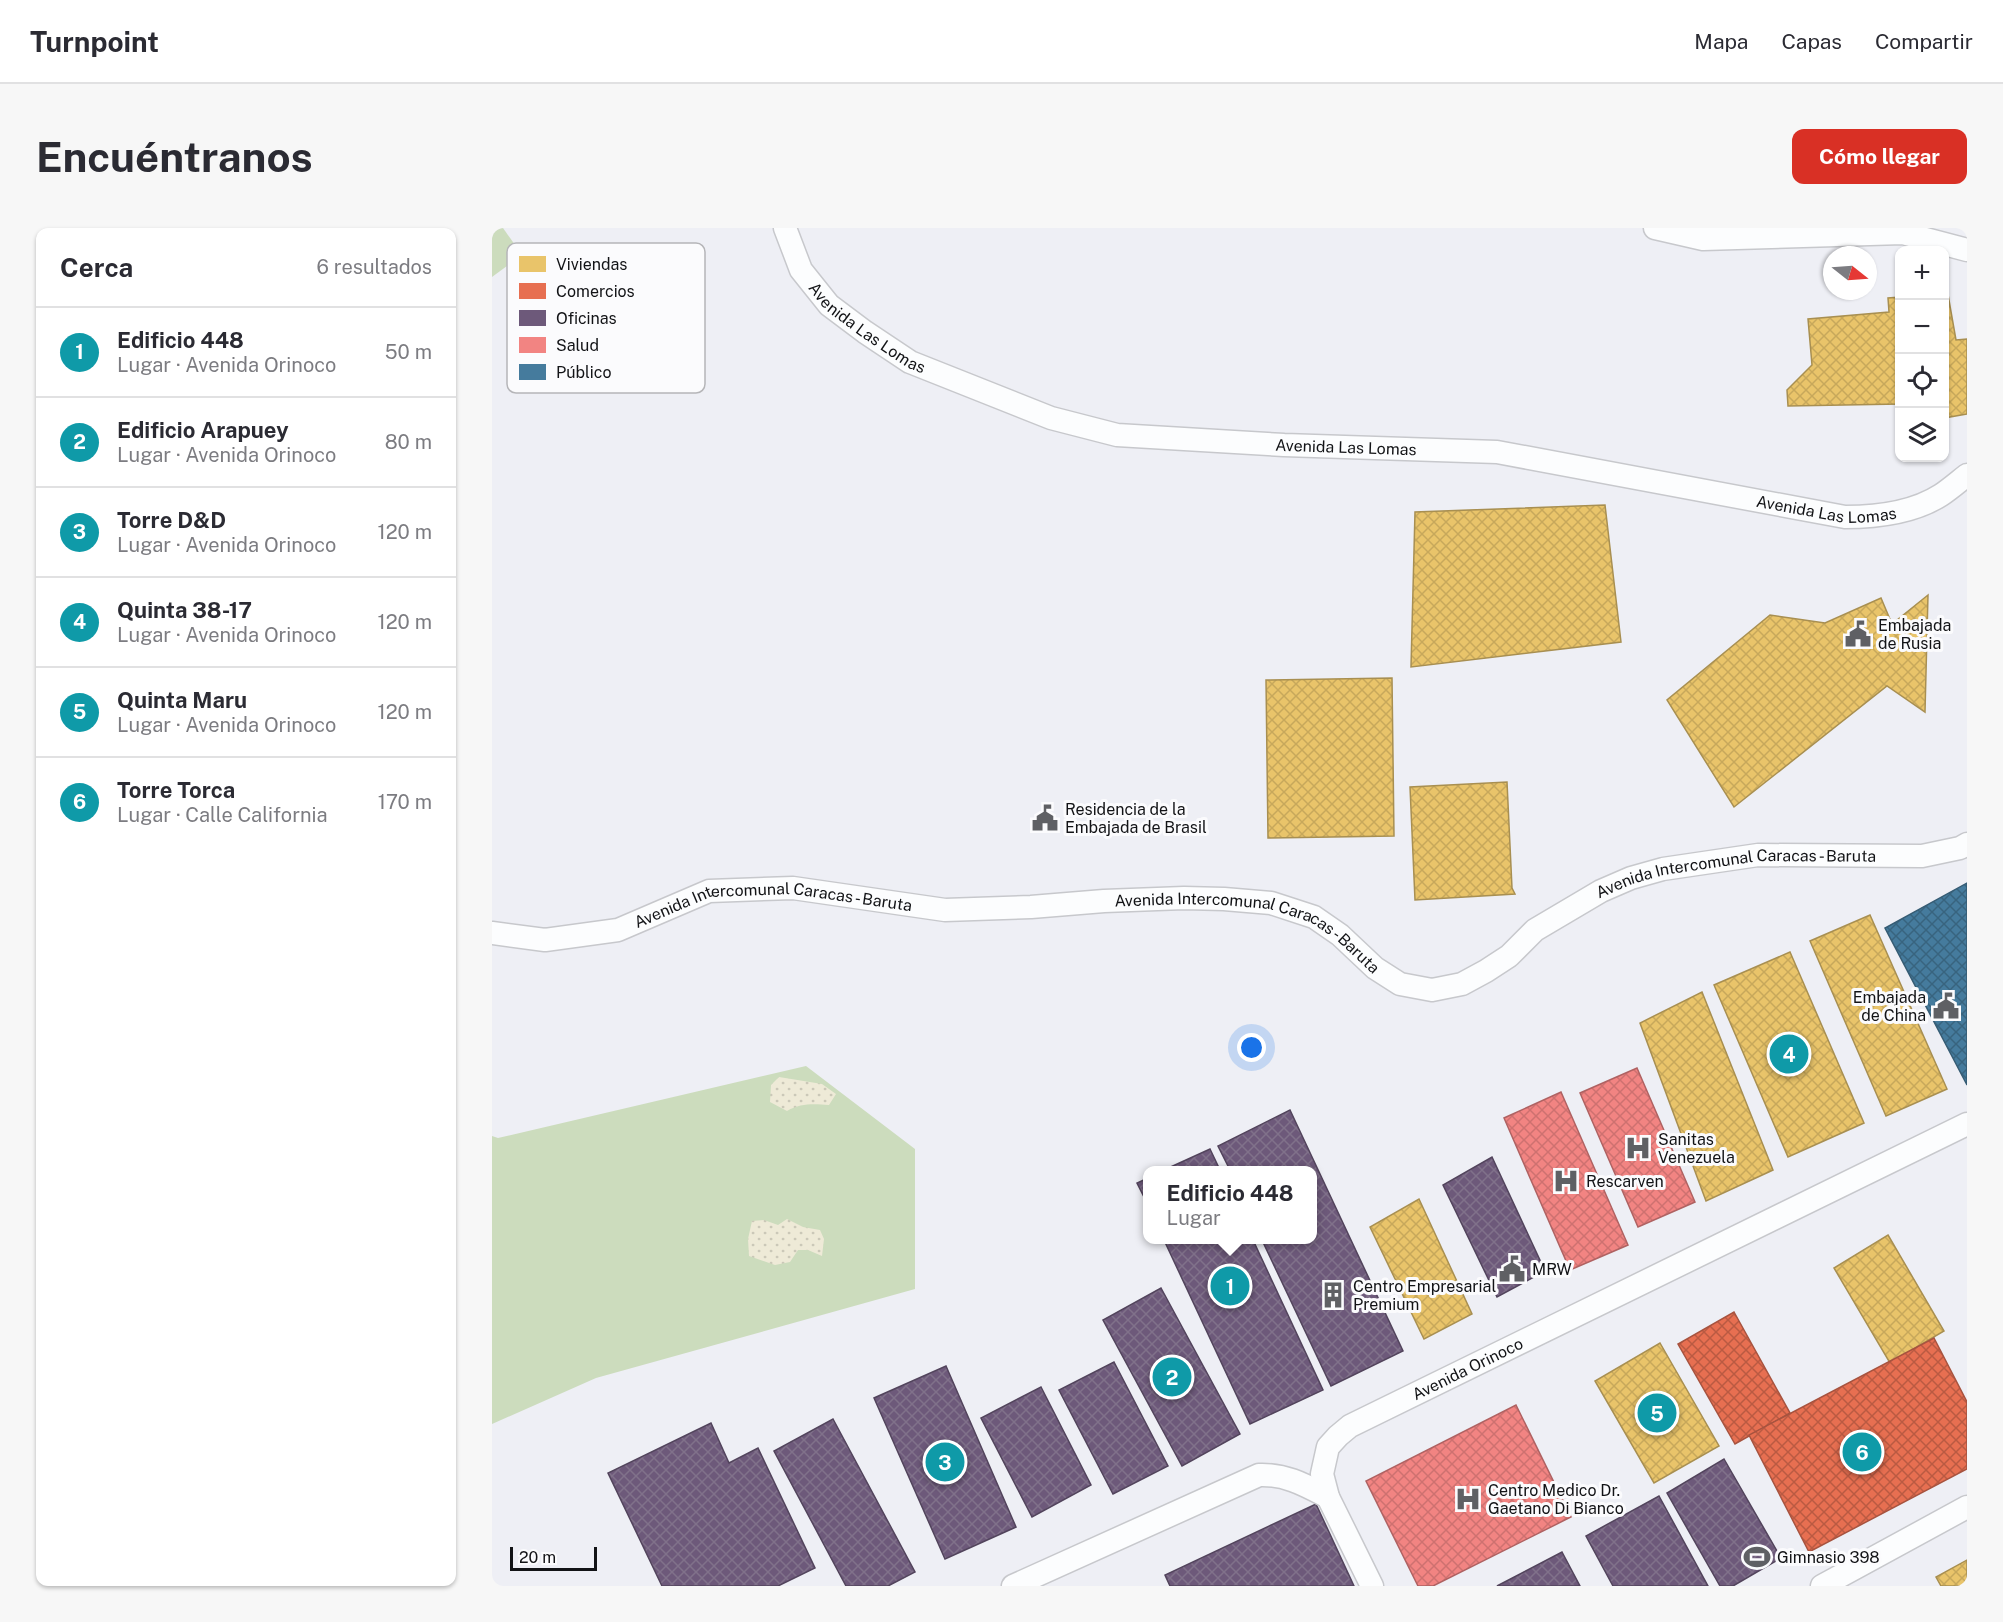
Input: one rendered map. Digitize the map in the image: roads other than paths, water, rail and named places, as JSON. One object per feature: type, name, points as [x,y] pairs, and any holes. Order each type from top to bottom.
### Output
[{"type":"street","name":"Avenida Las Lomas","points":[[785,228],[801,270],[830,305],[910,362],[1052,418],[1117,435],[1284,445],[1497,452],[1845,517],[1871,517],[1910,509],[1940,496],[1967,475]]},
{"type":"street","points":[[1655,228],[1704,239],[1903,233],[1967,250]]},
{"type":"street","name":"Avenida Intercomunal Caracas - Baruta","points":[[492,933],[545,940],[618,930],[709,891],[793,888],[945,910],[1184,897],[1224,899],[1271,903],[1314,917],[1340,935],[1375,968],[1400,984],[1432,990],[1462,984],[1486,971],[1509,956],[1535,930],[1601,891],[1631,878],[1664,869],[1758,855],[1922,856],[1960,848],[1967,844]]},
{"type":"street","name":"Avenida Orinoco","points":[[1372,1586],[1328,1497],[1322,1474],[1328,1447],[1350,1426],[1967,1124]]},
{"type":"street","points":[[1013,1586],[1259,1476],[1272,1475],[1296,1480],[1328,1497]]},
{"type":"street","points":[[1822,1586],[1967,1507]]},
{"type":"place","name":"Embajada de Rusia","points":[[1858,634]]},
{"type":"place","name":"Residencia de la Embajada de Brasil","points":[[1045,818]]},
{"type":"place","name":"Embajada de China","points":[[1946,1006]]},
{"type":"place","name":"Quinta 38-17","points":[[1789,1054]]},
{"type":"place","name":"Sanitas Venezuela","points":[[1638,1148]]},
{"type":"place","name":"Rescarven","points":[[1566,1181]]},
{"type":"place","name":"MRW","points":[[1512,1269]]},
{"type":"place","name":"Edificio 448","points":[[1230,1286]]},
{"type":"place","name":"Centro Empresarial Premium","points":[[1333,1295]]},
{"type":"place","name":"Edificio Arapuey","points":[[1172,1377]]},
{"type":"place","name":"Quinta Maru","points":[[1657,1413]]},
{"type":"place","name":"Torre Torca","points":[[1862,1452]]},
{"type":"place","name":"Torre D&D","points":[[945,1462]]},
{"type":"place","name":"Centro Medico Dr. Gaetano Di Bianco","points":[[1468,1499]]},
{"type":"place","name":"Gimnasio 398","points":[[1757,1557]]}]
